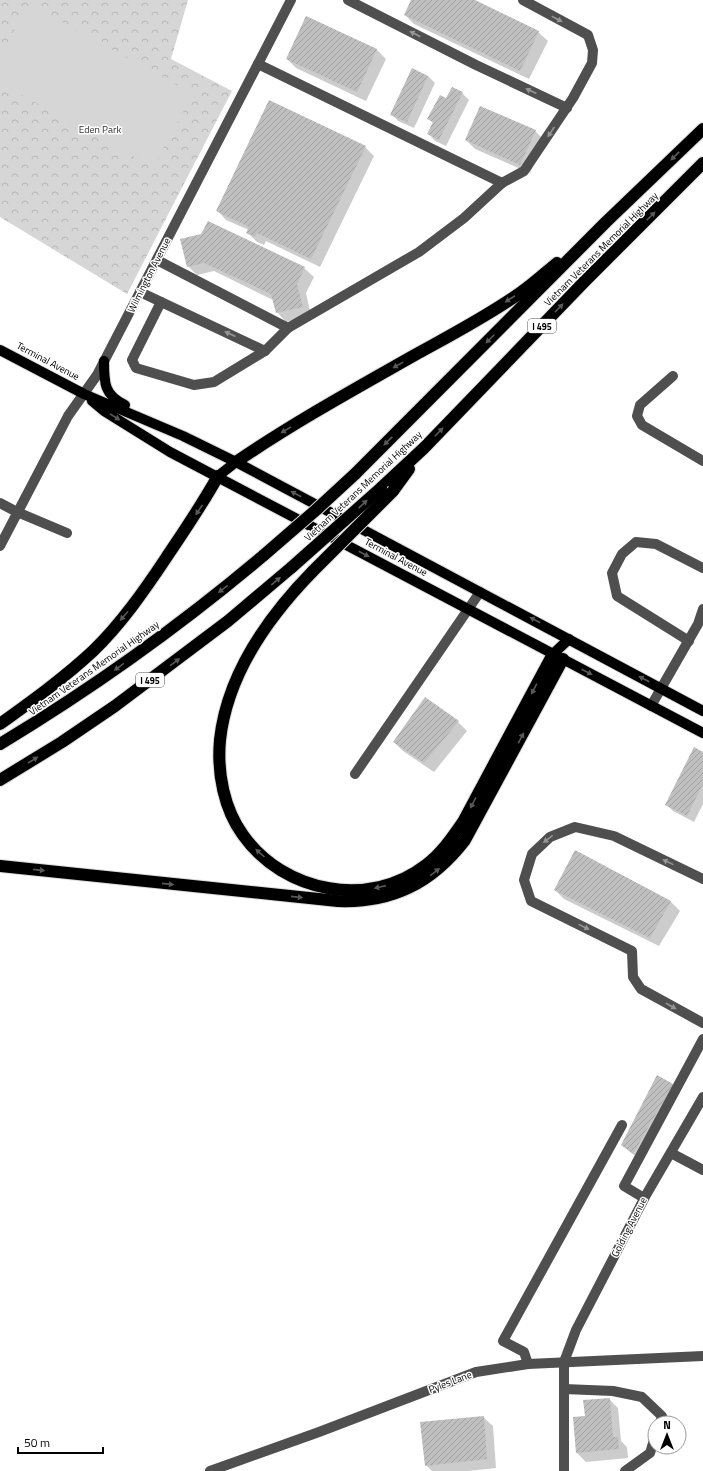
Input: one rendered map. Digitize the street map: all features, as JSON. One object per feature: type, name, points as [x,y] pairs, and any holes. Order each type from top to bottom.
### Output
[{"type":"highway","name":"Vietnam Veterans Memorial Highway","points":[[0,744],[105,677],[189,616],[264,555],[316,510],[355,474],[606,222],[703,129]]},
{"type":"highway","name":"Vietnam Veterans Memorial Highway","points":[[0,780],[62,742],[115,706],[228,621],[292,567],[424,448],[584,282],[703,163]]},
{"type":"highway","points":[[236,462],[259,446],[346,394],[468,326],[521,293],[606,222]]},
{"type":"highway","points":[[424,448],[393,491],[294,591],[273,618],[243,666],[232,692],[224,717],[219,754],[221,778],[227,802],[231,814],[243,836],[258,853],[290,875],[324,888],[347,891],[376,888],[405,878],[434,859],[450,841],[463,822],[558,657]]},
{"type":"highway","points":[[0,724],[48,690],[93,651],[108,634],[141,595],[202,506],[218,476]]},
{"type":"highway","points":[[0,866],[338,901],[371,900],[392,895],[431,875],[449,859],[465,840],[558,657]]},
{"type":"main road","name":"Terminal Avenue","points":[[0,350],[84,394],[183,436],[236,462],[703,711]]},
{"type":"main road","points":[[104,361],[104,381],[109,394],[116,400],[166,424],[183,436]]},
{"type":"main road","name":"Terminal Avenue","points":[[84,394],[104,411],[170,452],[703,733]]},
{"type":"main road","points":[[218,476],[236,462]]},
{"type":"main road","points":[[558,657],[569,639]]},
{"type":"street","name":"Wilmington Avenue","points":[[0,546],[68,416],[98,375],[291,0]]},
{"type":"street","points":[[348,0],[476,65],[567,108]]},
{"type":"street","points":[[161,302],[132,360],[136,368],[194,385],[214,382],[265,351],[288,328],[419,252],[464,218],[502,183],[524,171],[567,108],[592,63],[593,50],[588,35],[523,0]]},
{"type":"street","points":[[258,64],[502,183]]},
{"type":"street","points":[[157,260],[288,328]]},
{"type":"street","points":[[140,292],[265,351]]},
{"type":"street","points":[[674,376],[640,405],[637,416],[642,425],[703,461]]},
{"type":"street","points":[[0,503],[17,512],[67,533]]},
{"type":"street","points":[[689,641],[617,596],[612,573],[622,554],[636,542],[656,544],[703,568]]},
{"type":"street","points":[[355,774],[480,592]]},
{"type":"street","points":[[651,706],[689,641],[698,624],[703,609]]},
{"type":"street","points":[[703,879],[614,836],[575,826],[550,837],[532,854],[524,880],[531,901],[632,951],[633,978],[640,989],[703,1023]]},
{"type":"street","points":[[644,1198],[624,1186],[703,1039]]},
{"type":"street","name":"Golding Avenue","points":[[564,1362],[576,1330],[644,1198],[703,1097]]},
{"type":"street","points":[[528,1364],[524,1352],[503,1341],[622,1125]]},
{"type":"street","points":[[671,1153],[703,1170]]},
{"type":"street","name":"Pyles Lane","points":[[210,1471],[319,1432],[476,1372],[528,1364],[703,1356]]},
{"type":"street","points":[[564,1362],[564,1471]]},
{"type":"street","points":[[564,1389],[613,1391],[642,1397],[661,1415]]},
{"type":"street","points":[[625,1471],[647,1455]]},
{"type":"green space","name":"Eden Park","points":[[0,0],[188,0],[171,59],[232,91],[127,294],[0,217]]},
{"type":"green space","points":[[29,4],[193,94],[153,167],[0,83],[0,56]]},
{"type":"building","points":[[411,0],[475,0],[539,31],[520,71],[404,15]]},
{"type":"building","points":[[306,16],[377,49],[357,92],[286,59]]},
{"type":"building","points":[[412,68],[428,76],[407,122],[390,115]]},
{"type":"building","points":[[452,87],[463,92],[439,140],[427,134],[433,122],[427,119],[440,95],[446,98]]},
{"type":"building","points":[[269,100],[366,146],[311,259],[257,233],[255,237],[246,233],[249,227],[216,211]]},
{"type":"building","points":[[480,106],[536,130],[520,165],[465,140]]},
{"type":"building","points":[[208,221],[305,267],[297,284],[303,307],[276,313],[271,294],[204,263],[187,267],[180,239],[201,234]]},
{"type":"building","points":[[425,697],[459,721],[424,763],[393,742]]},
{"type":"building","points":[[694,747],[703,752],[703,784],[687,816],[665,805]]},
{"type":"building","points":[[575,850],[671,901],[650,938],[554,890]]},
{"type":"building","points":[[657,1075],[673,1084],[633,1154],[621,1145]]},
{"type":"building","points":[[610,1398],[613,1437],[618,1437],[619,1449],[576,1453],[573,1417],[585,1416],[583,1400]]},
{"type":"building","points":[[484,1416],[487,1459],[425,1466],[420,1422]]}]
